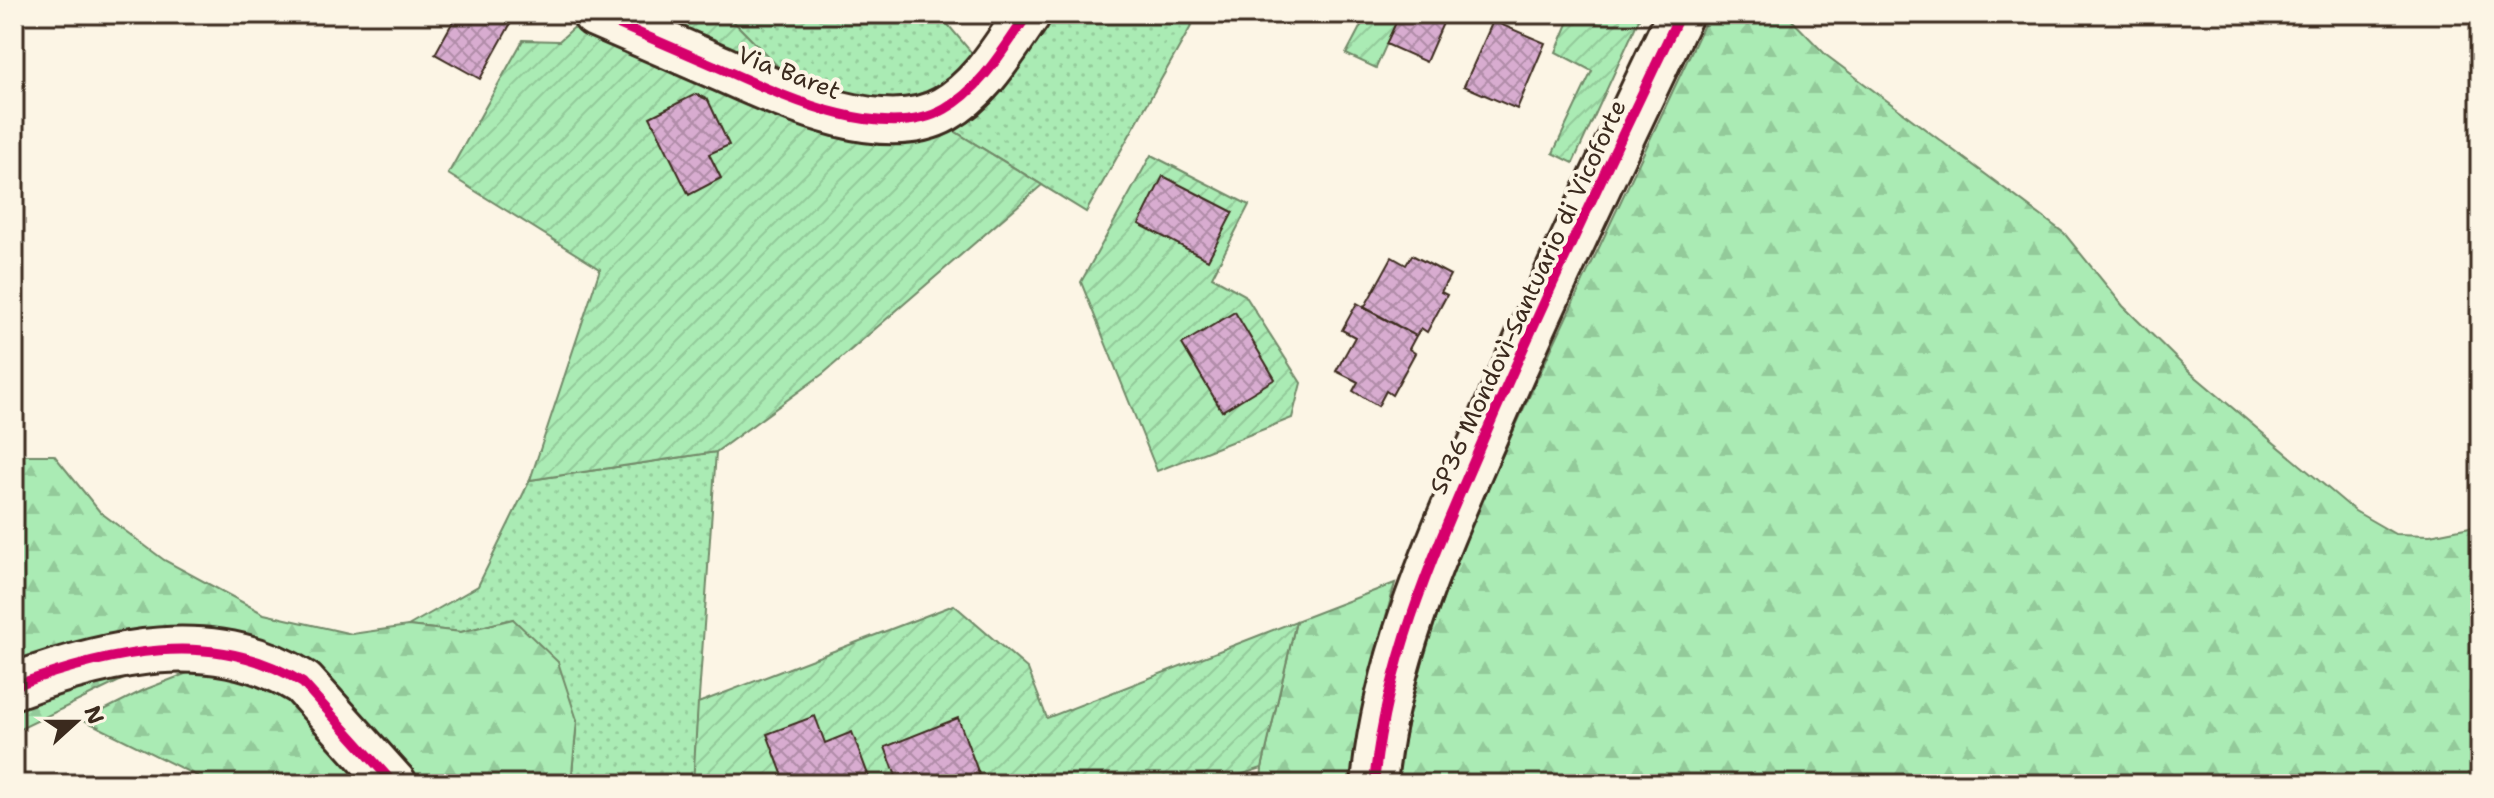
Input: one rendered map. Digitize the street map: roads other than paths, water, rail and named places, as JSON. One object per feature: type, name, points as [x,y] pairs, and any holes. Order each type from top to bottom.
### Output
[{"type":"street","name":"Via Baret","points":[[595,14],[811,106],[860,118],[900,120],[935,114],[968,93],[989,70],[1028,14]]},
{"type":"street","name":"SP36 Mondovì-Santuario di Vicoforte","points":[[1374,784],[1390,680],[1408,621],[1436,549],[1508,383],[1680,14]]},
{"type":"street","points":[[14,686],[64,668],[122,654],[184,648],[234,655],[285,673],[303,683],[394,784]]}]
